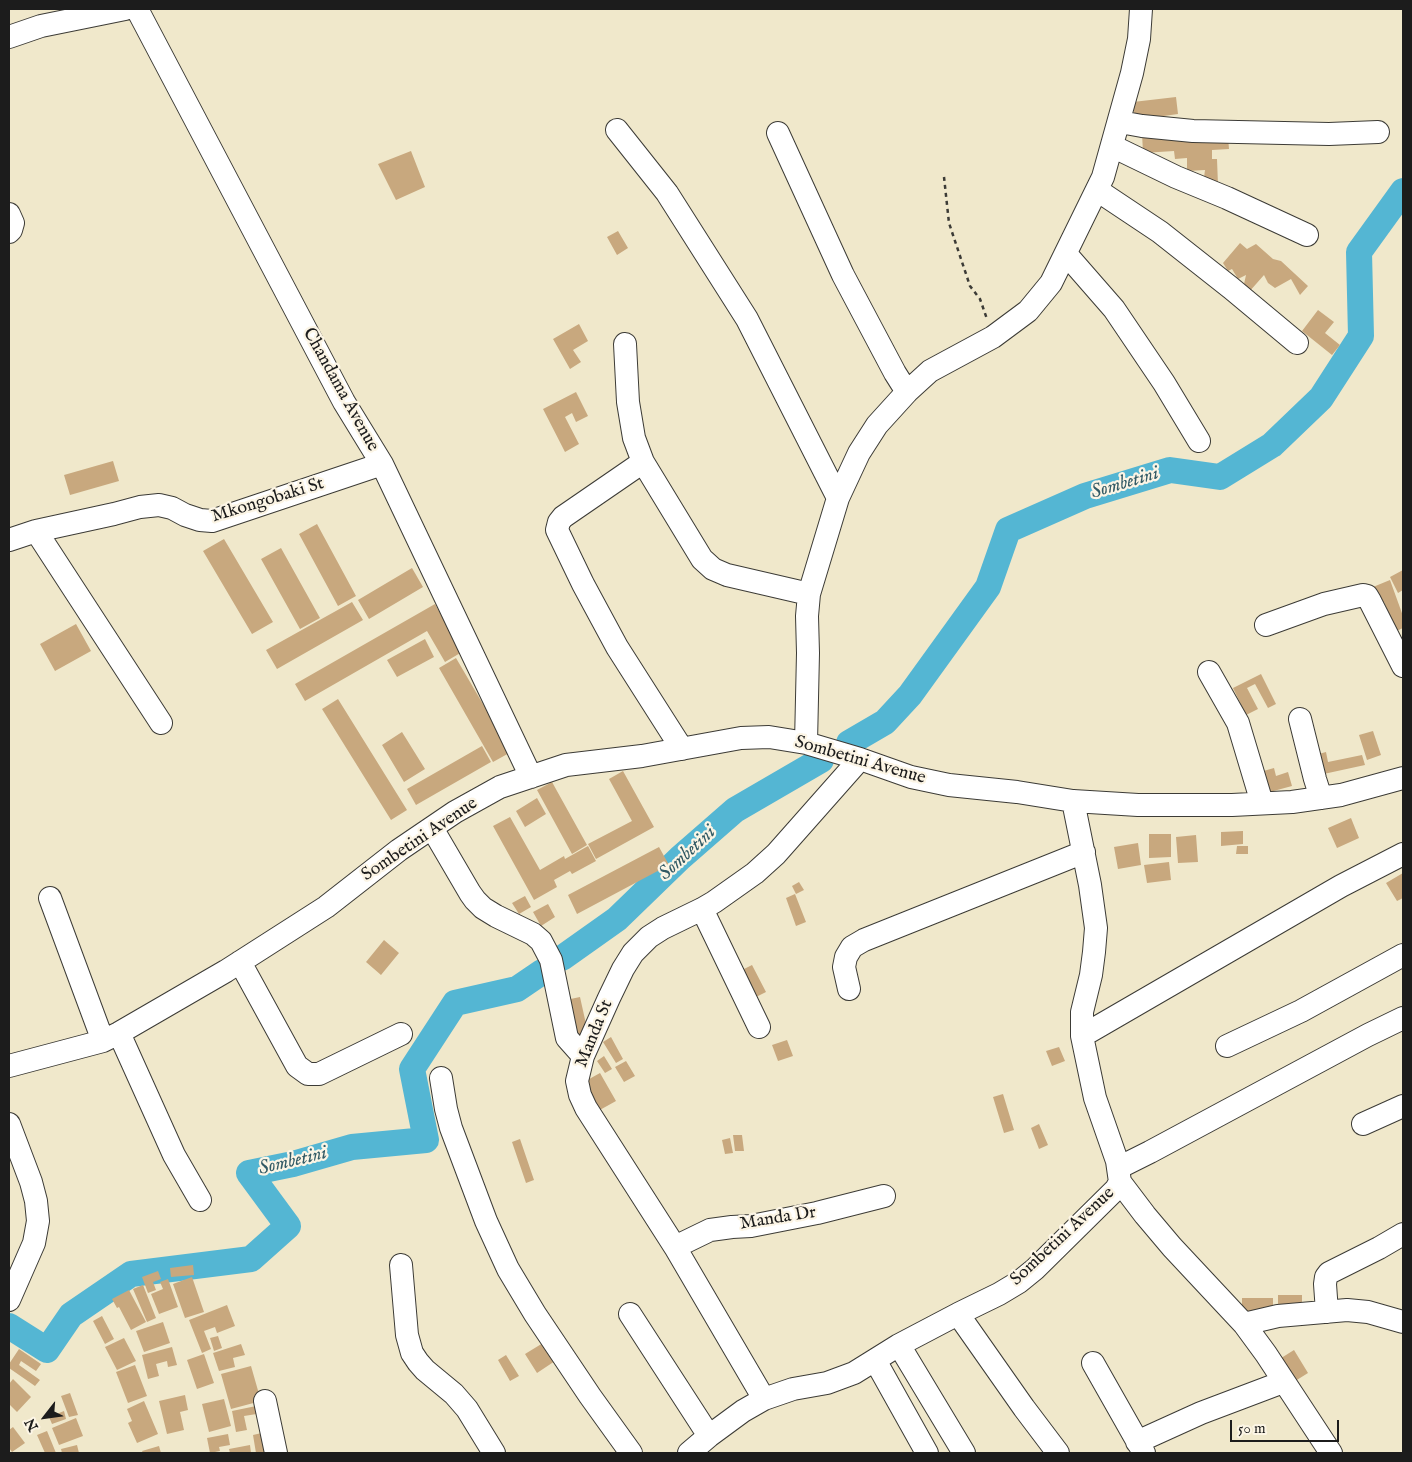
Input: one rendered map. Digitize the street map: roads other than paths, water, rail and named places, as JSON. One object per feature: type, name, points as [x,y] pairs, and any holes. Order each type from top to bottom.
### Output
[{"type":"street","points":[[9,37],[41,26],[125,9]]},
{"type":"street","name":"Chandama Avenue","points":[[137,9],[344,402],[382,464],[531,777]]},
{"type":"street","points":[[806,743],[808,653],[806,616],[809,594],[838,498],[860,454],[877,426],[907,392],[930,371],[994,337],[1028,311],[1051,283],[1103,177],[1120,122],[1132,72],[1139,39],[1141,9]]},
{"type":"street","points":[[1120,122],[1193,131],[1328,134],[1378,132]]},
{"type":"street","points":[[617,130],[667,193],[747,318],[838,498]]},
{"type":"street","points":[[778,133],[843,274],[907,392]]},
{"type":"street","points":[[1112,146],[1176,178],[1227,198],[1307,235]]},
{"type":"street","points":[[1097,190],[1160,232],[1298,343]]},
{"type":"street","points":[[9,214],[12,223],[9,232]]},
{"type":"street","points":[[1066,254],[1119,317],[1155,369],[1199,441]]},
{"type":"street","points":[[625,344],[628,402],[634,438],[643,462],[702,559],[712,569],[727,575],[809,594]]},
{"type":"street","points":[[643,462],[563,517],[559,522],[557,530],[583,584],[617,647],[682,749]]},
{"type":"street","name":"Mkongobaki St","points":[[9,540],[36,530],[140,507],[159,505],[172,508],[200,520],[212,520],[382,464]]},
{"type":"street","points":[[36,530],[161,723]]},
{"type":"street","points":[[1266,625],[1324,604],[1363,595],[1367,596],[1403,666]]},
{"type":"street","points":[[1209,672],[1238,723],[1262,804]]},
{"type":"street","points":[[1300,719],[1312,770],[1321,798]]},
{"type":"street","name":"Sombetini Avenue","points":[[9,1066],[111,1037],[240,962],[326,907],[399,850],[455,812],[500,787],[566,765],[642,756],[741,738],[769,737],[806,743],[911,777],[949,785],[1018,792],[1073,801],[1138,805],[1232,805],[1292,802],[1341,795],[1403,778]]},
{"type":"street","name":"Manda St","points":[[764,1399],[675,1247],[586,1108],[577,1082],[583,1056],[623,969],[633,953],[649,936],[702,909],[755,873],[776,854],[860,759]]},
{"type":"street","name":"Sombetini Avenue","points":[[689,1453],[743,1411],[764,1399],[793,1389],[827,1383],[854,1373],[900,1345],[1019,1282],[1111,1196],[1119,1175],[1117,1161],[1095,1098],[1082,1036],[1082,1012],[1091,975],[1096,928],[1090,885],[1073,801]]},
{"type":"street","points":[[432,828],[475,900],[483,908],[533,934],[541,941],[551,960],[568,1038],[583,1056]]},
{"type":"street","points":[[849,989],[844,967],[846,957],[852,947],[864,940],[1084,852]]},
{"type":"street","points":[[1082,1036],[1342,886],[1403,854]]},
{"type":"street","points":[[50,898],[111,1037],[200,1200]]},
{"type":"street","points":[[702,909],[759,1027]]},
{"type":"street","points":[[1227,1046],[1301,1011],[1403,955]]},
{"type":"street","points":[[240,962],[297,1066],[308,1074],[319,1074],[401,1034]]},
{"type":"street","points":[[1331,1453],[1244,1324],[1145,1215],[1119,1175],[1150,1152],[1403,1018]]},
{"type":"street","points":[[441,1078],[451,1128],[486,1221],[508,1269],[535,1314],[631,1453]]},
{"type":"street","points":[[1363,1124],[1403,1106]]},
{"type":"street","points":[[9,1124],[31,1182],[36,1201],[38,1221],[34,1244],[9,1300]]},
{"type":"street","name":"Manda Dr","points":[[675,1247],[710,1230],[751,1226],[798,1217],[884,1196]]},
{"type":"street","points":[[1327,1312],[1325,1284],[1328,1273],[1403,1234]]},
{"type":"street","points":[[401,1265],[408,1335],[412,1353],[425,1370],[454,1394],[468,1409],[494,1453]]},
{"type":"street","points":[[1244,1324],[1278,1316],[1347,1310],[1368,1312],[1403,1322]]},
{"type":"street","points":[[630,1314],[709,1436]]},
{"type":"street","points":[[958,1314],[1058,1453]]},
{"type":"street","points":[[900,1345],[964,1453]]},
{"type":"street","points":[[875,1360],[927,1453]]},
{"type":"street","points":[[1093,1363],[1141,1448],[1201,1412],[1283,1382]]},
{"type":"street","points":[[265,1401],[276,1453]]},
{"type":"waterway","name":"Sombetini","points":[[849,743],[885,722],[910,695],[988,587],[1008,530],[1085,496],[1170,470],[1220,477],[1272,445],[1321,398],[1361,336],[1359,252],[1403,191]]},
{"type":"waterway","name":"Sombetini","points":[[562,958],[617,919],[680,858],[735,810],[821,760]]},
{"type":"waterway","name":"Sombetini","points":[[9,1326],[47,1350],[71,1315],[131,1274],[251,1259],[288,1226],[249,1173],[293,1164],[352,1147],[426,1140],[412,1069],[455,1003],[517,989],[542,972]]}]
